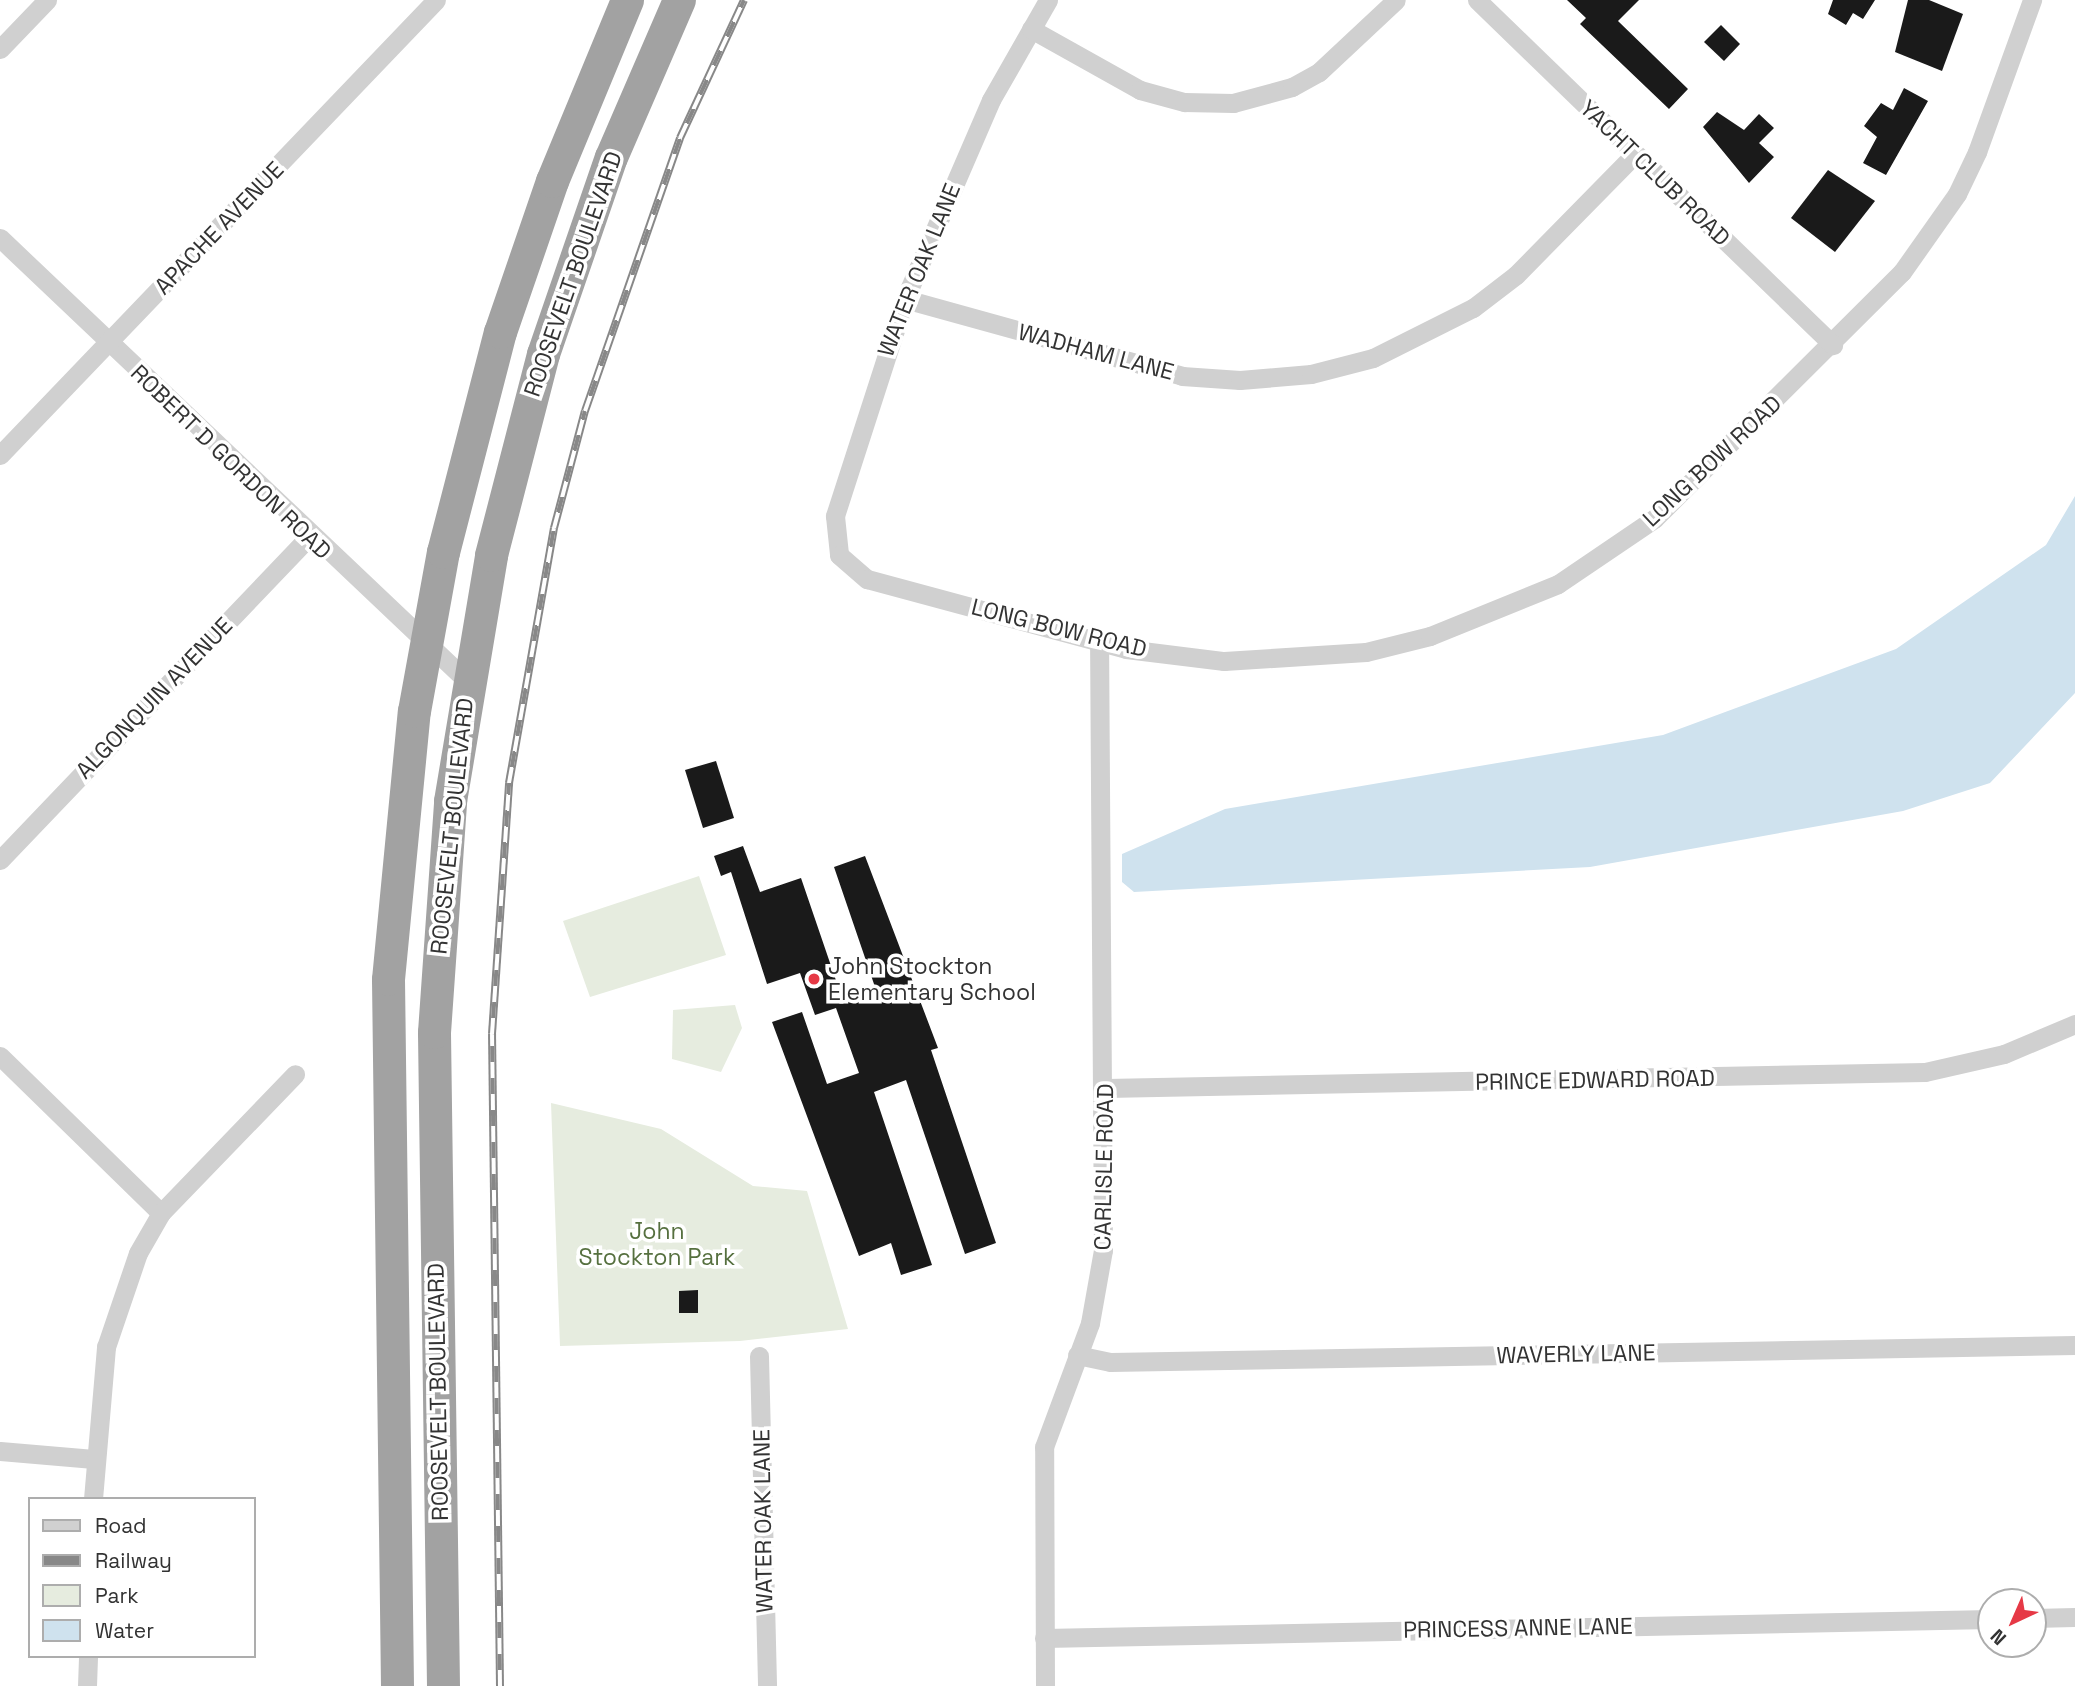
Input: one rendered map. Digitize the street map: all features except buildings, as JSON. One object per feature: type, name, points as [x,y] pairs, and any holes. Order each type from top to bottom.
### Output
[{"type":"highway","name":"ROOSEVELT BOULEVARD","points":[[397,1686],[388,992],[425,643],[500,332],[556,168],[627,0]]},
{"type":"highway","name":"ROOSEVELT BOULEVARD","points":[[443,1686],[434,1032],[450,801],[467,681],[491,555],[547,342],[611,158],[679,0]]},
{"type":"street","points":[[0,49],[47,0]]},
{"type":"street","name":"APACHE AVENUE","points":[[0,455],[436,0]]},
{"type":"street","name":"WATER OAK LANE","points":[[839,555],[835,516],[905,299],[991,100],[1048,0]]},
{"type":"street","points":[[1031,29],[1140,90],[1184,102],[1233,103],[1292,88],[1319,72],[1396,0]]},
{"type":"street","name":"YACHT CLUB ROAD","points":[[1477,0],[1833,345]]},
{"type":"street","name":"LONG BOW ROAD","points":[[839,555],[867,579],[1099,638],[1126,649],[1212,660],[1284,660],[1366,652],[1500,611],[1558,584],[1654,519],[1833,345],[1902,272],[1957,194],[1995,112],[2032,0]]},
{"type":"street","name":"WADHAM LANE","points":[[905,299],[1182,376],[1240,380],[1311,374],[1373,358],[1473,308],[1516,275],[1635,154]]},
{"type":"street","name":"ROBERT D GORDON ROAD","points":[[0,238],[309,537],[467,681]]},
{"type":"street","name":"ALGONQUIN AVENUE","points":[[0,860],[309,537]]},
{"type":"street","name":"CARLISLE ROAD","points":[[1045,1686],[1044,1447],[1099,1292],[1106,1088],[1099,638]]},
{"type":"street","name":"PRINCE EDWARD ROAD","points":[[1106,1088],[1925,1072],[2004,1054],[2075,1024]]},
{"type":"street","points":[[0,1056],[162,1213]]},
{"type":"street","points":[[93,1497],[94,1459],[106,1347],[119,1299],[162,1213],[295,1074]]},
{"type":"street","name":"WAVERLY LANE","points":[[1077,1355],[1110,1362],[2075,1345]]},
{"type":"street","name":"WATER OAK LANE","points":[[759,1356],[767,1686]]},
{"type":"street","points":[[0,1451],[94,1459]]},
{"type":"street","points":[[2047,1618],[2075,1617]]},
{"type":"street","name":"PRINCESS ANNE LANE","points":[[1044,1638],[1977,1619]]},
{"type":"street","points":[[87,1686],[88,1658]]},
{"type":"green space","points":[[699,876],[726,955],[590,997],[563,921]]},
{"type":"green space","points":[[735,1005],[742,1028],[721,1072],[672,1059],[673,1010]]},
{"type":"green space","name":"John Stockton Park","points":[[551,1103],[661,1129],[753,1186],[807,1191],[848,1329],[740,1341],[560,1346]]},
{"type":"water","points":[[2075,496],[2075,693],[1990,783],[1903,811],[1590,867],[1134,892],[1122,882],[1122,854],[1225,809],[1663,735],[1896,649],[2046,545]]},
{"type":"railway","points":[[500,1686],[492,1034],[509,783],[554,528],[585,411],[680,138],[744,0]]},
{"type":"place","name":"John Stockton Elementary School","points":[[814,979]]}]
